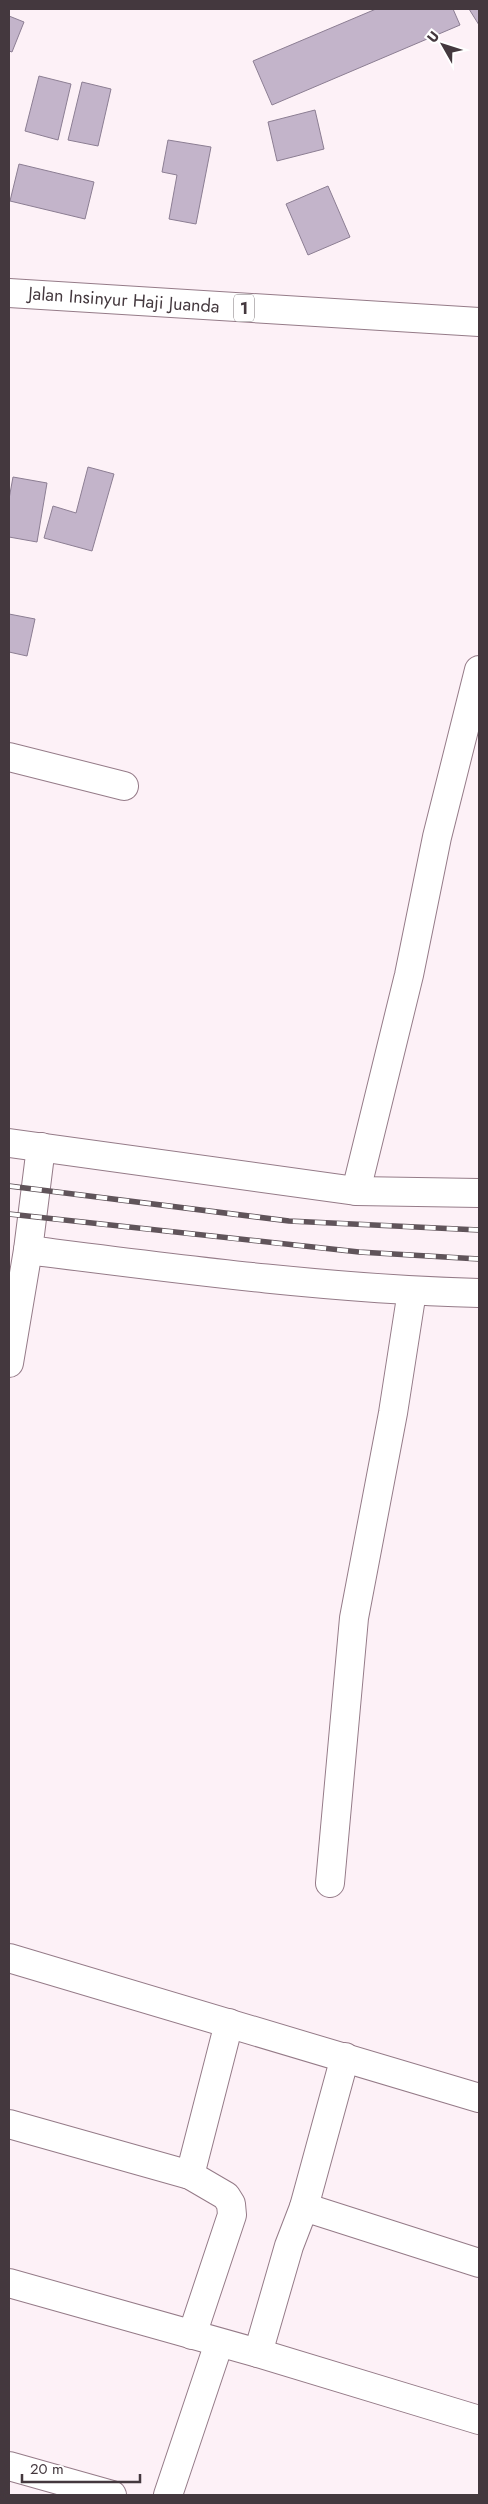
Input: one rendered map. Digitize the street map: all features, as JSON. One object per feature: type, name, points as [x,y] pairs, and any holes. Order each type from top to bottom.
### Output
[{"type":"main road","name":"Jalan Insinyur Haji Juanda","points":[[9,293],[479,322]]},
{"type":"main road","points":[[356,1191],[409,975],[438,837],[479,670]]},
{"type":"main road","points":[[9,757],[124,786]]},
{"type":"main road","points":[[9,1143],[356,1191],[479,1193]]},
{"type":"main road","points":[[9,1363],[28,1250],[40,1147]]},
{"type":"main road","points":[[28,1250],[291,1282],[412,1291],[479,1293]]},
{"type":"main road","points":[[330,1882],[354,1618],[394,1413],[412,1291]]},
{"type":"main road","points":[[9,1958],[479,2098]]},
{"type":"main road","points":[[190,2175],[229,2023]]},
{"type":"main road","points":[[258,2353],[289,2246],[304,2207],[345,2057]]},
{"type":"main road","points":[[9,2124],[190,2175],[226,2196],[231,2204],[232,2215],[192,2335]]},
{"type":"main road","points":[[304,2207],[479,2263]]},
{"type":"main road","points":[[9,2284],[258,2353],[479,2420]]},
{"type":"main road","points":[[168,2495],[219,2343]]},
{"type":"main road","points":[[9,2466],[112,2495]]},
{"type":"building","points":[[376,9],[453,9],[460,25],[272,105],[253,61]]},
{"type":"building","points":[[469,9],[479,9],[479,25]]},
{"type":"building","points":[[9,16],[24,22],[12,52],[9,51]]},
{"type":"building","points":[[39,76],[71,84],[58,140],[25,131]]},
{"type":"building","points":[[82,82],[111,89],[98,146],[68,140]]},
{"type":"building","points":[[315,110],[324,149],[277,161],[268,122]]},
{"type":"building","points":[[168,140],[211,147],[196,224],[169,219],[177,175],[162,172]]},
{"type":"building","points":[[19,164],[94,182],[85,219],[10,201]]},
{"type":"building","points":[[328,186],[350,237],[308,255],[286,204]]},
{"type":"building","points":[[88,467],[114,474],[92,551],[44,538],[53,506],[76,513]]},
{"type":"building","points":[[13,477],[47,483],[37,542],[9,537],[9,499]]},
{"type":"building","points":[[9,614],[35,619],[27,656],[9,652]]},
{"type":"railway","points":[[9,1186],[289,1221],[479,1230]]},
{"type":"railway","points":[[9,1214],[359,1252],[479,1259]]}]
